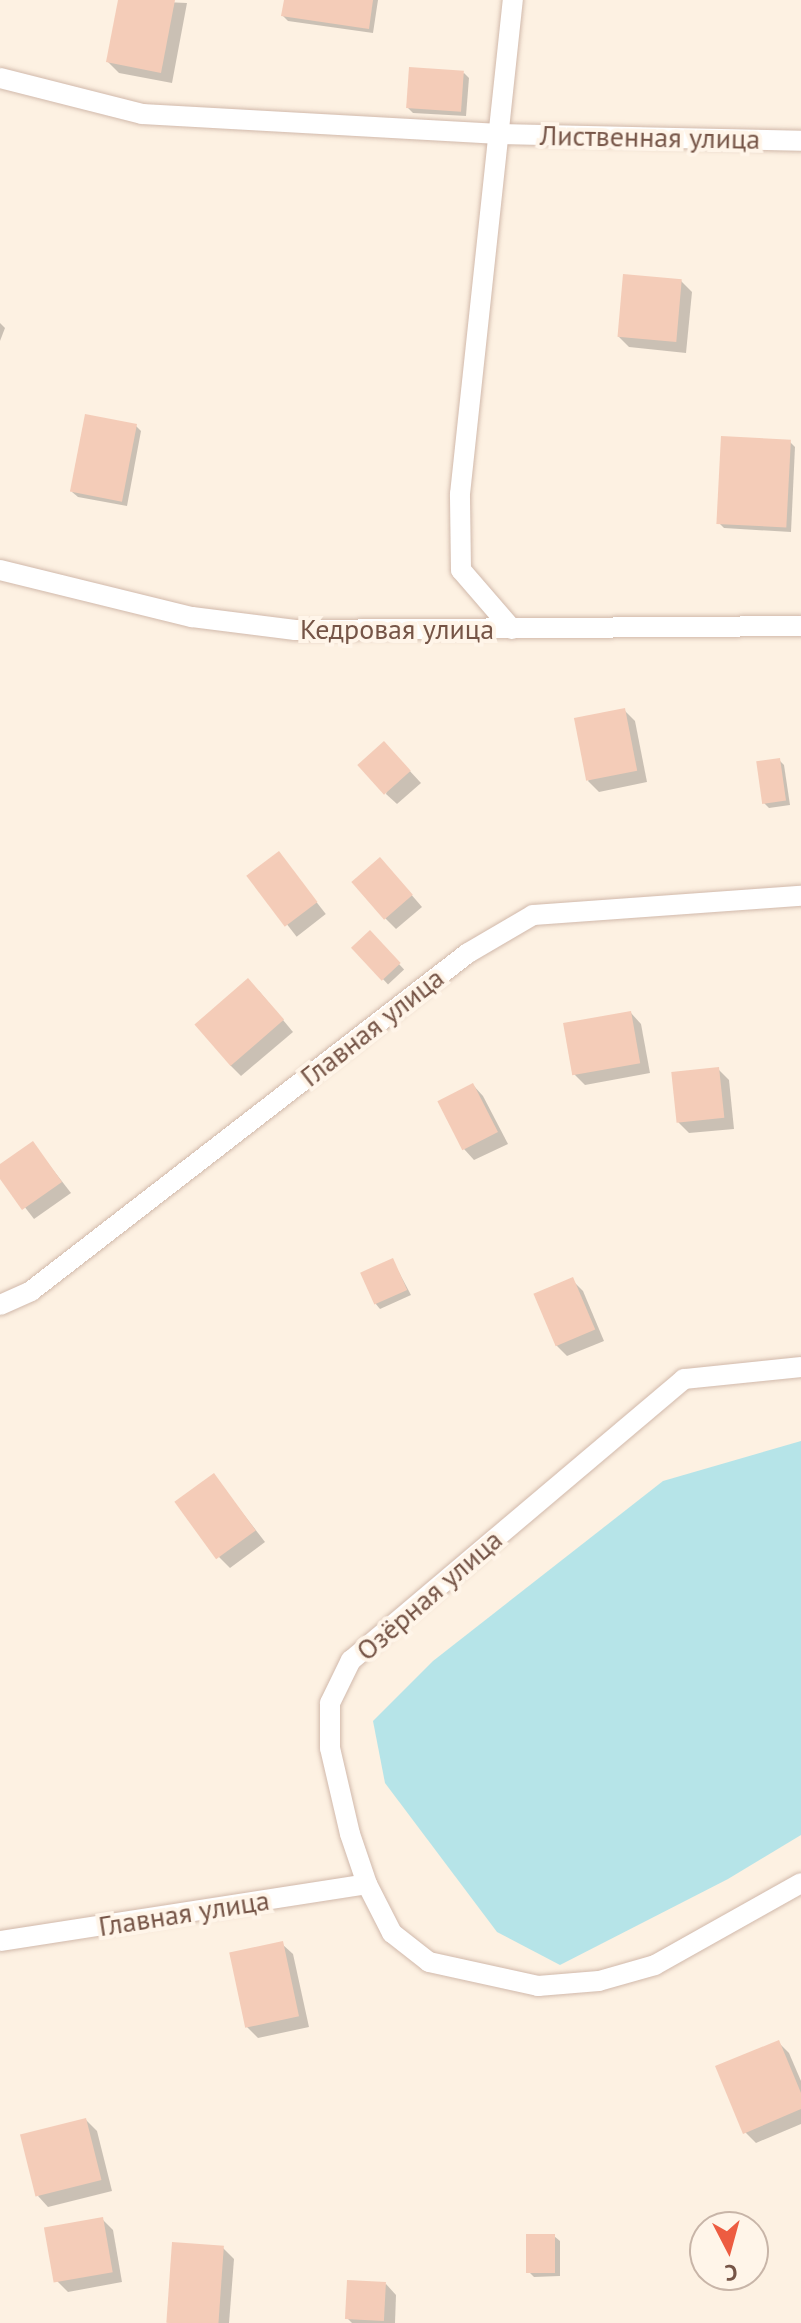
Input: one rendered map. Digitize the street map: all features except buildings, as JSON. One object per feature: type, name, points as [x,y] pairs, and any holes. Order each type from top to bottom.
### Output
[{"type":"lane","points":[[512,629],[461,570],[460,494],[513,0]]},
{"type":"lane","points":[[0,78],[142,114],[499,134]]},
{"type":"lane","name":"Лиственная улица","points":[[499,134],[801,141]]},
{"type":"lane","name":"Кедровая улица","points":[[0,570],[192,617],[295,630],[801,626]]},
{"type":"lane","name":"Главная улица","points":[[0,1305],[31,1291],[468,953],[533,915],[801,896]]},
{"type":"lane","name":"Озёрная улица","points":[[801,1367],[684,1379],[351,1660],[330,1703],[330,1748],[350,1834],[367,1884],[392,1933],[429,1962],[538,1986],[599,1981],[655,1965],[801,1883]]},
{"type":"lane","name":"Главная улица","points":[[0,1941],[367,1884]]},
{"type":"water","points":[[801,1441],[801,1835],[728,1879],[560,1965],[497,1932],[385,1783],[373,1721],[433,1661],[663,1481]]}]
